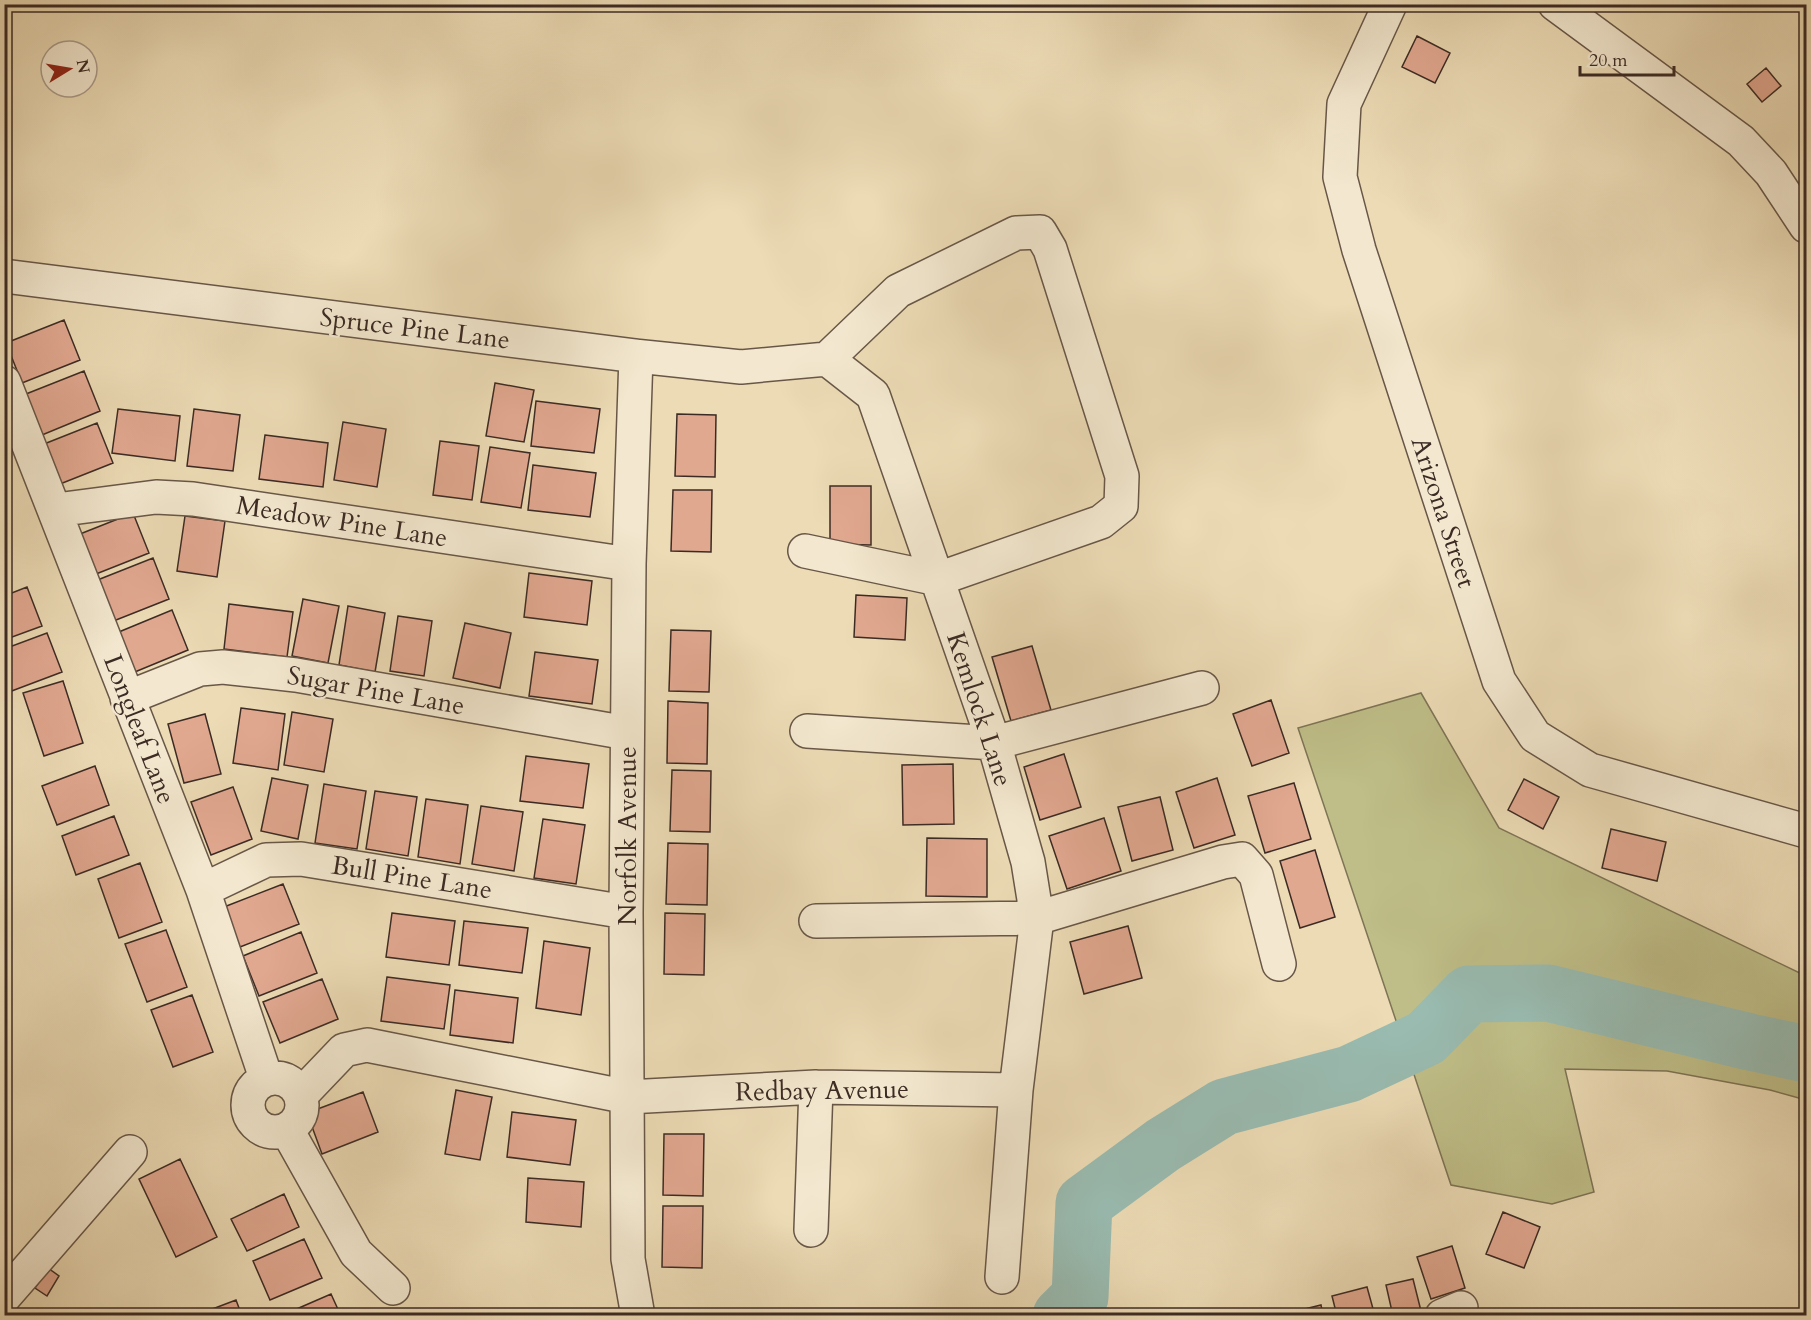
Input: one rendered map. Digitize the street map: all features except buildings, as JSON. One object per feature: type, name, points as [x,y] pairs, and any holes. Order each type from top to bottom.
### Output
[{"type":"street","name":"Arizona Street","points":[[1390,4],[1344,104],[1340,177],[1359,250],[1499,681],[1535,736],[1590,770],[1806,831]]},
{"type":"street","points":[[1555,4],[1741,141],[1771,173],[1806,226]]},
{"type":"street","points":[[805,551],[938,579],[1101,522],[1121,506],[1122,476],[1050,249],[1040,232],[1016,233],[898,291],[826,359]]},
{"type":"street","name":"Spruce Pine Lane","points":[[4,276],[636,356],[741,367],[826,359]]},
{"type":"street","name":"Norfolk Avenue","points":[[636,356],[628,564],[626,912],[628,1259],[638,1316]]},
{"type":"street","name":"Kemlock Lane","points":[[826,359],[873,395],[994,743],[1028,862],[1037,918],[1016,1090],[1002,1277]]},
{"type":"street","name":"Longleaf Lane","points":[[4,382],[203,890],[266,1078]]},
{"type":"street","name":"Meadow Pine Lane","points":[[56,510],[156,497],[193,499],[628,564]]},
{"type":"street","name":"Sugar Pine Lane","points":[[127,698],[200,669],[223,666],[296,675],[627,733]]},
{"type":"street","points":[[807,731],[994,743],[1202,688]]},
{"type":"street","points":[[816,921],[1037,918],[1242,858],[1256,875],[1279,963]]},
{"type":"street","name":"Bull Pine Lane","points":[[203,890],[266,861],[301,859],[626,912]]},
{"type":"street","name":"Redbay Avenue","points":[[302,1095],[344,1050],[367,1045],[628,1097],[816,1087],[1016,1090]]},
{"type":"street","points":[[266,1078],[287,1079],[302,1095],[301,1115],[287,1130],[276,1132],[265,1130],[256,1124],[250,1115],[248,1104],[250,1093],[266,1078]]},
{"type":"street","points":[[811,1230],[816,1087]]},
{"type":"street","points":[[287,1130],[356,1253],[393,1288]]},
{"type":"street","points":[[4,1297],[130,1152]]},
{"type":"shaded area","points":[[1421,693],[1499,828],[1806,976],[1806,1100],[1770,1090],[1667,1071],[1565,1069],[1594,1192],[1552,1204],[1451,1185],[1298,728]]},
{"type":"waterway","points":[[1061,1316],[1080,1297],[1084,1203],[1163,1145],[1224,1107],[1349,1074],[1426,1038],[1469,994],[1548,993],[1806,1054]]}]
